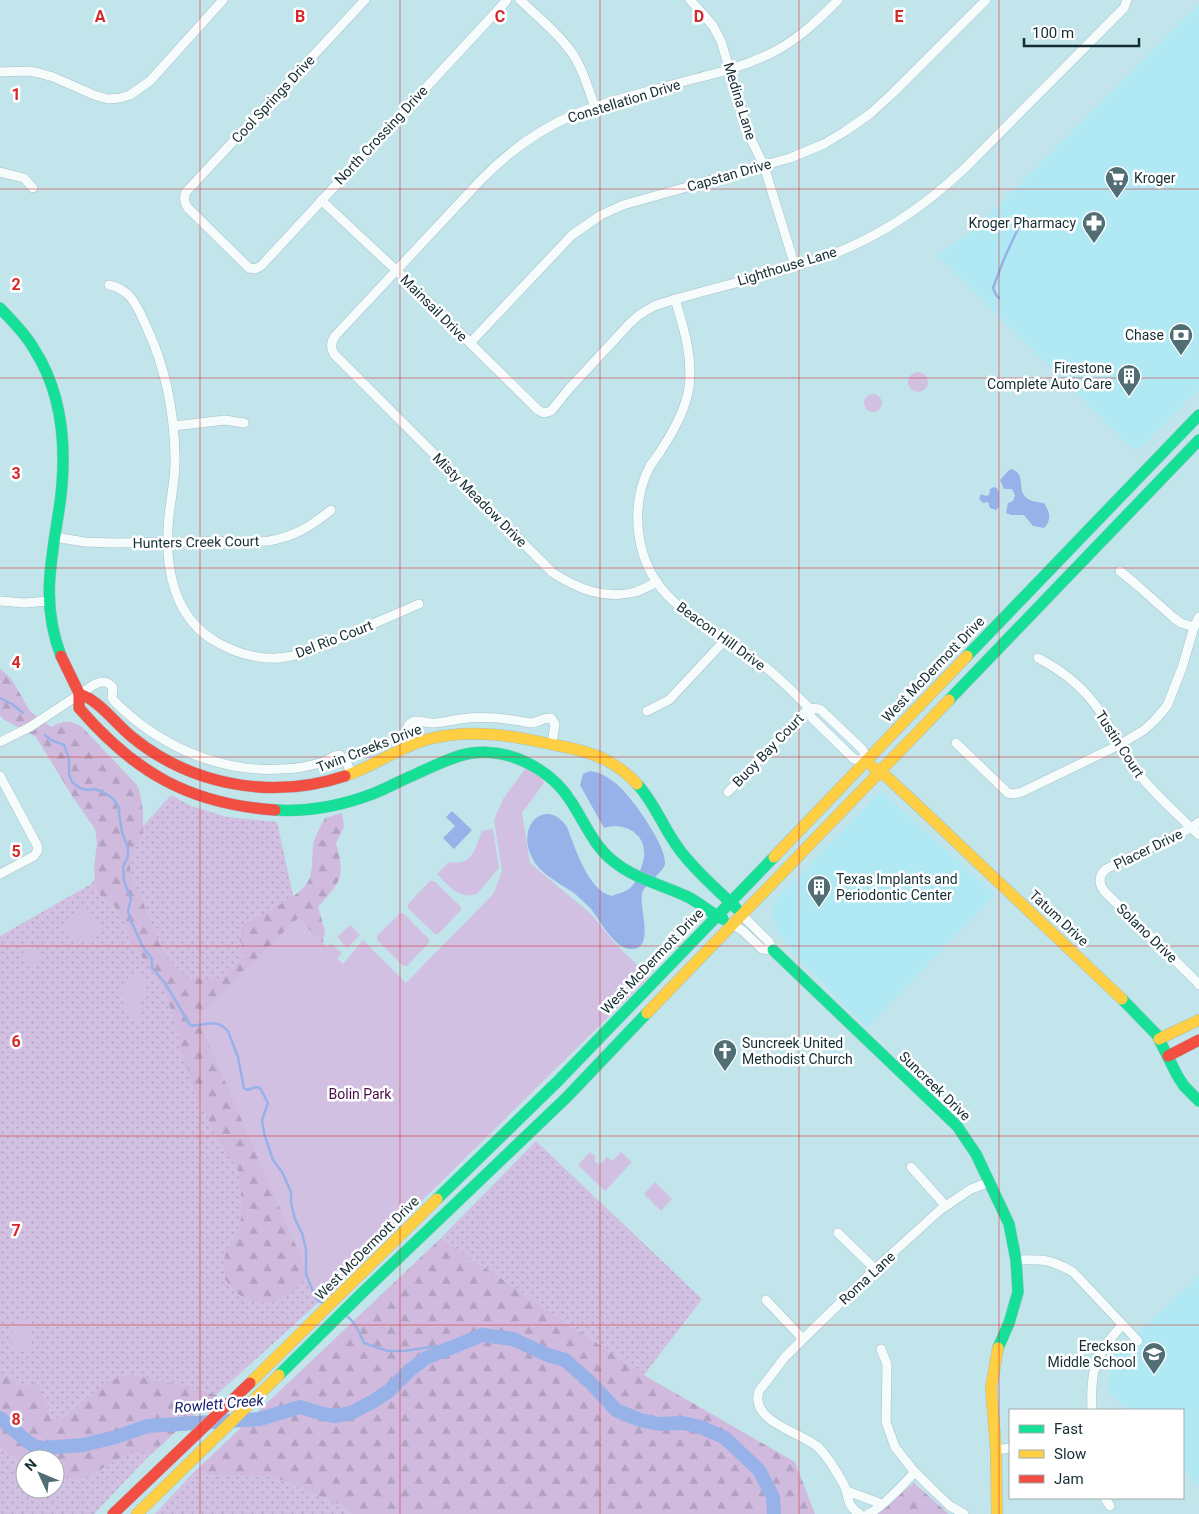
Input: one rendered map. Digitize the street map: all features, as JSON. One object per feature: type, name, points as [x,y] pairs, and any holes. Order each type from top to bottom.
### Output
[{"type":"street","points":[[0,72],[29,71],[53,76],[94,95],[108,99],[130,95],[150,81],[223,0]]},
{"type":"street","name":"Cool Springs Drive","points":[[255,269],[246,266],[187,207],[184,200],[186,192],[365,0]]},
{"type":"street","name":"North Crossing Drive","points":[[255,269],[261,266],[507,0]]},
{"type":"street","points":[[520,0],[562,39],[571,50],[595,107]]},
{"type":"street","name":"Medina Lane","points":[[690,0],[703,14],[721,41],[749,135],[764,166],[795,266]]},
{"type":"street","name":"Constellation Drive","points":[[331,346],[331,342],[336,335],[493,167],[526,142],[560,122],[595,107],[730,69],[765,56],[797,37],[838,0]]},
{"type":"street","name":"Capstan Drive","points":[[470,343],[572,235],[601,215],[622,205],[764,166],[824,144],[870,114],[986,0]]},
{"type":"street","name":"Lighthouse Lane","points":[[548,412],[554,408],[628,324],[654,306],[823,258],[859,242],[907,215],[943,188],[965,168],[1124,8],[1128,0]]},
{"type":"street","points":[[0,172],[24,178],[33,188]]},
{"type":"street","name":"Mainsail Drive","points":[[322,200],[538,410],[548,412]]},
{"type":"street","name":"Del Rio Court","points":[[110,285],[119,287],[131,297],[150,333],[162,364],[174,426],[175,472],[169,515],[168,565],[179,600],[189,617],[202,632],[216,642],[248,656],[286,657],[311,651],[419,604]]},
{"type":"street","name":"Beacon Hill Drive","points":[[675,299],[688,344],[690,363],[688,389],[682,414],[651,466],[639,501],[638,529],[644,556],[657,582],[672,600],[688,614],[763,665],[809,708],[820,709],[863,750],[866,761]]},
{"type":"street","name":"Twin Creeks Drive","points":[[0,308],[17,325],[39,357],[50,381],[59,409],[64,436],[64,470],[48,578],[53,629],[62,661],[80,694],[79,708],[98,729],[136,763],[158,778],[189,792],[214,800],[245,808],[297,810],[347,802],[372,794],[442,762],[470,754],[490,753],[517,758],[536,767],[554,781],[567,796],[585,828],[598,846],[612,860],[631,874],[691,900],[708,912],[732,924]]},
{"type":"street","name":"Misty Meadow Drive","points":[[331,346],[334,354],[553,573],[570,584],[603,594],[621,595],[637,592],[657,582]]},
{"type":"street","name":"West McDermott Drive","points":[[113,1514],[172,1460],[558,1081],[1199,415]]},
{"type":"street","points":[[174,426],[225,420],[244,423]]},
{"type":"street","name":"West McDermott Drive","points":[[137,1514],[362,1293],[567,1097],[1199,440]]},
{"type":"street","name":"Hunters Creek Court","points":[[54,536],[99,543],[269,541],[299,533],[310,527],[331,510]]},
{"type":"street","points":[[1120,571],[1180,623],[1194,627]]},
{"type":"street","points":[[0,601],[24,603],[49,601]]},
{"type":"street","points":[[956,743],[1012,794],[1022,792],[1119,745],[1144,730],[1167,706],[1199,617]]},
{"type":"street","points":[[647,711],[669,700],[726,639]]},
{"type":"street","name":"Tustin Court","points":[[1038,658],[1052,665],[1083,691],[1098,709],[1138,773],[1195,825],[1199,835]]},
{"type":"street","points":[[0,742],[30,727],[97,683],[107,682],[113,688],[112,698],[114,701],[144,728],[185,752],[217,763],[241,767],[282,769],[307,766],[340,755],[347,763],[352,774]]},
{"type":"street","name":"Twin Creeks Drive","points":[[80,694],[90,697],[127,733],[154,754],[187,770],[215,780],[267,788],[313,785],[352,774],[414,744],[456,735],[486,733],[528,738],[592,754],[627,774],[648,797],[683,855],[742,914]]},
{"type":"street","name":"Buoy Bay Court","points":[[728,792],[809,708]]},
{"type":"street","points":[[414,744],[408,729],[410,724],[414,722],[421,720],[433,724],[460,718],[480,717],[502,718],[530,723],[551,718],[555,727],[552,744]]},
{"type":"street","name":"Tatum Drive","points":[[866,761],[888,778],[1151,1028],[1159,1039],[1184,1086],[1199,1102]]},
{"type":"street","points":[[0,776],[38,850],[34,856],[0,874]]},
{"type":"street","name":"Placer Drive","points":[[1100,879],[1106,869],[1195,825]]},
{"type":"street","name":"Solano Drive","points":[[1100,879],[1104,891],[1199,985]]},
{"type":"street","name":"Suncreek Drive","points":[[742,914],[769,942],[773,950],[956,1126],[976,1154],[1009,1224],[1016,1260],[1018,1292],[1009,1323],[997,1351],[991,1388],[996,1450],[997,1514]]},
{"type":"street","name":"Suncreek Drive","points":[[732,924],[743,931],[762,949],[773,950]]},
{"type":"street","points":[[1159,1039],[1199,1020]]},
{"type":"street","points":[[1168,1056],[1199,1040]]},
{"type":"street","points":[[911,1166],[945,1205]]},
{"type":"street","name":"Roma Lane","points":[[847,1490],[832,1465],[818,1448],[810,1441],[765,1415],[758,1404],[757,1397],[759,1391],[785,1357],[803,1339],[945,1205],[971,1189],[990,1182]]},
{"type":"street","points":[[838,1233],[875,1269]]},
{"type":"street","points":[[1016,1260],[1048,1260],[1060,1264],[1073,1272],[1138,1341]]},
{"type":"street","points":[[766,1300],[803,1339]]},
{"type":"street","points":[[1092,1409],[1092,1378],[1096,1362],[1100,1352],[1122,1325]]},
{"type":"street","points":[[881,1349],[887,1364],[886,1422],[895,1446],[915,1472],[950,1506],[964,1514]]},
{"type":"street","points":[[996,1450],[1009,1448]]},
{"type":"street","points":[[868,1514],[882,1504],[915,1472]]},
{"type":"street","points":[[860,1514],[851,1506],[847,1490],[882,1504]]},
{"type":"shaded area","points":[[1199,4],[1199,389],[1136,452],[937,255],[973,231]]},
{"type":"shaded area","points":[[1011,469],[1019,475],[1024,496],[1031,501],[1044,503],[1046,506],[1049,519],[1044,528],[1033,526],[1024,515],[1006,513],[1008,503],[1013,501],[1015,495],[1012,489],[1004,489],[1000,480]]},
{"type":"shaded area","points":[[997,488],[999,493],[999,507],[996,510],[990,508],[988,502],[983,503],[979,499],[981,494],[989,495],[990,489]]},
{"type":"shaded area","points":[[590,771],[608,777],[627,795],[649,825],[664,856],[664,867],[643,890],[642,900],[645,927],[642,943],[638,948],[630,949],[618,944],[591,909],[574,893],[543,872],[530,853],[527,841],[528,831],[532,823],[537,817],[544,814],[552,815],[560,819],[567,827],[578,856],[596,886],[612,896],[626,891],[633,884],[643,862],[643,845],[636,834],[624,827],[611,826],[604,828],[580,785],[583,774]]},
{"type":"shaded area","points":[[881,791],[995,894],[867,1028],[794,954],[777,930],[771,916],[776,899]]},
{"type":"shaded area","points":[[452,811],[472,830],[454,849],[443,838],[455,826],[446,817]]},
{"type":"shaded area","name":"Ereckson Middle School","points":[[1199,1276],[1199,1486],[1184,1470],[1184,1409],[1126,1409],[1109,1392],[1110,1359]]},
{"type":"green space","points":[[918,372],[925,375],[928,382],[925,389],[918,392],[911,389],[908,382],[911,375]]},
{"type":"green space","points":[[873,394],[879,397],[882,403],[879,409],[873,412],[867,409],[864,403],[867,397]]},
{"type":"green space","points":[[0,668],[12,680],[30,711],[51,727],[66,722],[82,727],[137,785],[142,802],[143,829],[141,838],[131,857],[131,874],[162,948],[171,962],[190,980],[192,978],[211,979],[222,976],[245,956],[239,950],[243,944],[238,939],[243,933],[239,927],[289,899],[306,885],[311,873],[313,846],[325,818],[342,813],[344,827],[336,843],[341,872],[336,885],[318,907],[325,931],[322,947],[354,1227],[291,1294],[274,1302],[256,1302],[244,1298],[234,1291],[225,1279],[223,1263],[227,1250],[235,1238],[241,1219],[241,1186],[238,1170],[217,1138],[196,1094],[181,1051],[173,1015],[163,988],[130,939],[123,920],[113,904],[101,896],[95,884],[94,866],[97,844],[95,829],[36,737],[3,719],[0,715]]},
{"type":"green space","name":"Bolin Park","points":[[526,768],[542,778],[544,783],[522,813],[530,863],[591,914],[614,942],[649,977],[320,1301],[197,1017],[298,918],[327,947],[331,943],[342,953],[337,958],[343,964],[363,940],[406,983],[494,893],[502,870],[494,820],[503,799]]},
{"type":"green space","points":[[171,795],[191,806],[227,817],[277,822],[298,918],[198,1018],[320,1301],[147,1458],[94,1514],[0,1514],[0,936],[91,884]]},
{"type":"green space","points":[[493,829],[499,868],[477,894],[465,895],[459,893],[437,874],[449,862],[457,863],[468,859],[475,850],[482,831]]},
{"type":"green space","points":[[430,881],[434,881],[461,907],[461,910],[438,934],[435,934],[408,908],[408,904]]},
{"type":"green space","points":[[79,911],[85,911],[100,924],[101,929],[92,937],[75,940],[68,935],[67,927],[73,915]]},
{"type":"green space","points":[[400,913],[403,913],[429,939],[429,943],[407,966],[403,966],[377,940],[377,936]]},
{"type":"green space","points":[[350,925],[360,935],[347,948],[337,937]]},
{"type":"green space","points":[[29,944],[36,946],[40,953],[37,962],[32,965],[27,963],[23,955],[24,948]]},
{"type":"green space","points":[[137,974],[143,979],[145,986],[141,1000],[141,1016],[135,1022],[127,1015],[122,994],[127,980]]},
{"type":"green space","points":[[536,1141],[702,1299],[644,1375],[441,1238]]},
{"type":"green space","points":[[590,1152],[596,1157],[594,1160],[599,1165],[607,1157],[612,1161],[621,1152],[632,1162],[605,1191],[578,1165]]},
{"type":"green space","points":[[655,1182],[672,1199],[661,1211],[644,1194]]},
{"type":"green space","points":[[441,1238],[644,1375],[795,1462],[815,1514],[351,1514],[340,1505],[275,1477],[191,1475]]},
{"type":"green space","points":[[21,1319],[28,1319],[32,1325],[30,1346],[27,1350],[23,1351],[14,1348],[12,1340],[14,1329]]},
{"type":"green space","points":[[0,1372],[23,1387],[36,1383],[48,1406],[50,1420],[67,1416],[106,1382],[130,1374],[217,1395],[150,1454],[130,1452],[86,1478],[65,1477],[65,1449],[15,1449],[15,1459],[0,1446]]},
{"type":"green space","points":[[191,1475],[275,1477],[340,1505],[351,1514],[155,1514]]},
{"type":"green space","points":[[914,1483],[949,1514],[875,1514]]},
{"type":"waterway","points":[[999,298],[993,288],[1021,222]]},
{"type":"waterway","points":[[0,698],[12,704],[23,713]]},
{"type":"waterway","points":[[45,735],[51,740],[64,745],[69,759],[69,775],[72,782],[80,788],[87,790],[95,789],[105,793],[118,806],[122,832],[128,848],[128,856],[123,867],[124,881],[131,899],[128,911],[143,947],[152,959],[152,968],[165,983],[190,1025],[214,1023],[228,1031],[238,1057],[244,1088],[247,1090],[256,1087],[260,1088],[268,1103],[262,1120],[264,1133],[273,1160],[282,1172],[291,1192],[291,1203],[295,1219],[302,1233],[306,1250],[306,1274],[317,1300],[325,1304]]},
{"type":"waterway","points":[[345,1315],[354,1323],[364,1343],[388,1351],[404,1351],[436,1346],[454,1347]]},
{"type":"waterway","name":"Rowlett Creek","points":[[0,1418],[28,1442],[36,1447],[43,1448],[83,1445],[116,1437],[147,1426],[260,1419],[300,1407],[335,1416],[351,1413],[372,1402],[389,1391],[410,1370],[426,1358],[482,1335],[513,1339],[545,1354],[565,1360],[590,1382],[616,1410],[640,1420],[659,1424],[683,1423],[701,1427],[725,1438],[759,1470],[773,1497],[774,1514]]},
{"type":"traffic: fast","points":[[0,308],[18,327],[34,349],[44,366],[57,404],[63,463],[60,503],[51,561],[49,598],[51,617],[61,656]]},
{"type":"traffic: fast","points":[[967,656],[1199,415]]},
{"type":"traffic: fast","points":[[949,700],[1199,440]]},
{"type":"traffic: fast","points":[[275,810],[313,809],[351,801],[375,793],[458,756],[487,752],[501,754],[516,758],[542,771],[564,791],[595,841],[613,861],[630,873],[688,897],[723,919]]},
{"type":"traffic: fast","points":[[637,784],[649,799],[673,841],[685,857],[736,908]]},
{"type":"traffic: fast","points":[[437,1199],[558,1081],[774,857]]},
{"type":"traffic: fast","points":[[773,950],[957,1126],[976,1154],[1009,1224],[1016,1260],[1018,1292],[1009,1323],[998,1348]]},
{"type":"traffic: fast","points":[[1122,999],[1157,1035],[1177,1075],[1184,1086],[1199,1101]]},
{"type":"traffic: fast","points":[[279,1375],[567,1097],[647,1013]]},
{"type":"traffic: slow","points":[[774,857],[967,656]]},
{"type":"traffic: slow","points":[[647,1013],[949,700]]},
{"type":"traffic: slow","points":[[345,776],[418,742],[461,734],[492,734],[568,747],[600,757],[614,765],[637,784]]},
{"type":"traffic: slow","points":[[873,767],[915,803],[1122,999]]},
{"type":"traffic: slow","points":[[1159,1039],[1199,1020]]},
{"type":"traffic: slow","points":[[250,1383],[437,1199]]},
{"type":"traffic: slow","points":[[997,1514],[996,1450],[991,1388],[998,1348]]},
{"type":"traffic: slow","points":[[137,1514],[279,1375]]},
{"type":"traffic: jam","points":[[61,656],[79,693],[79,708],[100,731],[143,767],[165,781],[216,801],[244,807],[275,810]]},
{"type":"traffic: jam","points":[[79,694],[93,701],[132,737],[155,754],[180,767],[207,777],[234,784],[290,787],[318,783],[345,776]]},
{"type":"traffic: jam","points":[[1168,1056],[1199,1040]]},
{"type":"traffic: jam","points":[[113,1514],[250,1383]]},
{"type":"place","name":"Kroger","points":[[1117,199]]},
{"type":"place","name":"Kroger Pharmacy","points":[[1094,244]]},
{"type":"place","name":"Chase","points":[[1181,356]]},
{"type":"place","name":"Firestone Complete Auto Care","points":[[1129,397]]},
{"type":"place","name":"Texas Implants and Periodontic Center","points":[[819,908]]},
{"type":"place","name":"Suncreek United Methodist Church","points":[[725,1072]]},
{"type":"place","name":"Ereckson Middle School","points":[[1154,1375]]}]
